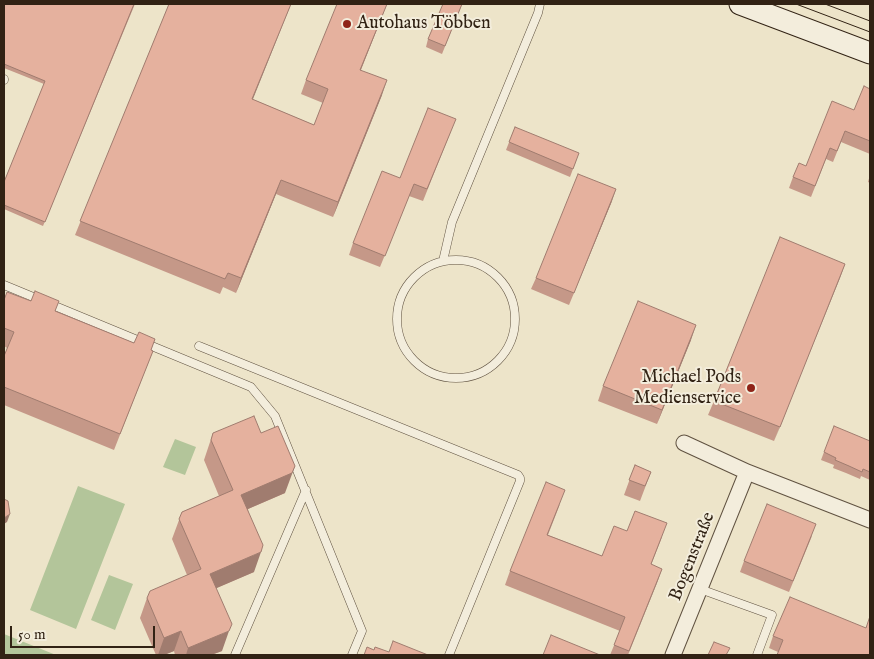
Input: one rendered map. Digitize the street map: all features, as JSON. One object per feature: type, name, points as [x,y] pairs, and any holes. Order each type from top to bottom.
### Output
[{"type":"main road","points":[[740,4],[870,53]]},
{"type":"street","points":[[684,443],[747,472],[870,520]]},
{"type":"street","name":"Bogenstraße","points":[[673,655],[747,472]]},
{"type":"lane","points":[[443,260],[452,222],[538,13],[540,4]]},
{"type":"lane","points":[[443,260],[462,260],[480,264],[496,274],[508,289],[514,307],[515,326],[510,344],[505,352],[499,360],[484,371],[466,378],[446,378],[426,371],[410,358],[400,340],[396,320],[399,299],[410,281],[426,268],[443,260]]},
{"type":"lane","points":[[4,285],[250,387],[275,416],[362,631],[352,655]]},
{"type":"lane","points":[[199,346],[518,475],[520,481],[449,655]]},
{"type":"lane","points":[[235,655],[306,490]]},
{"type":"lane","points":[[700,589],[772,615],[757,655]]},
{"type":"green space","points":[[175,439],[196,447],[185,475],[163,467]]},
{"type":"green space","points":[[78,486],[125,504],[76,629],[30,610]]},
{"type":"green space","points":[[109,575],[133,584],[115,630],[91,620]]},
{"type":"green space","points":[[4,634],[56,655],[4,655]]},
{"type":"building","points":[[4,4],[134,4],[45,222],[4,205],[4,182],[45,81],[4,64]]},
{"type":"building","points":[[169,4],[291,4],[252,99],[314,125],[328,89],[306,80],[337,4],[387,4],[360,70],[387,80],[338,202],[281,180],[241,278],[228,273],[225,279],[80,221]]},
{"type":"building","points":[[443,4],[462,4],[445,46],[428,39]]},
{"type":"building","points":[[864,86],[870,89],[870,141],[845,131],[837,151],[830,148],[815,186],[793,177],[799,163],[806,166],[832,101],[854,110]]},
{"type":"building","points":[[428,108],[456,119],[427,189],[414,184],[385,256],[353,243],[382,171],[400,178]]},
{"type":"building","points":[[515,127],[579,153],[573,169],[509,142]]},
{"type":"building","points":[[578,174],[616,189],[574,293],[536,278]]},
{"type":"building","points":[[780,237],[845,264],[780,427],[714,401]]},
{"type":"building","points":[[35,291],[59,301],[55,311],[134,343],[139,332],[155,339],[151,350],[153,351],[120,434],[4,387],[4,356],[14,332],[4,328],[4,300],[7,292],[31,301]]},
{"type":"building","points":[[638,301],[696,325],[662,410],[603,386]]},
{"type":"building","points":[[254,416],[261,433],[278,426],[295,466],[292,473],[241,495],[263,545],[261,552],[210,574],[232,624],[229,631],[188,648],[181,631],[164,638],[147,598],[150,591],[201,569],[179,519],[182,512],[233,490],[211,440],[213,433]]},
{"type":"building","points":[[834,426],[870,441],[870,472],[863,469],[862,472],[835,460],[836,458],[824,452]]},
{"type":"building","points":[[635,465],[651,472],[645,486],[629,480]]},
{"type":"building","points":[[546,482],[565,490],[547,535],[602,556],[614,526],[627,531],[635,511],[667,523],[651,564],[662,569],[629,651],[614,645],[625,617],[510,571]]},
{"type":"building","points":[[4,499],[8,501],[10,514],[4,518]]},
{"type":"building","points":[[767,504],[816,524],[793,581],[744,561]]},
{"type":"building","points":[[790,597],[866,628],[870,616],[870,655],[777,655],[783,640],[773,636]]},
{"type":"building","points":[[551,635],[600,655],[543,655]]},
{"type":"building","points":[[393,641],[428,655],[364,655],[367,647],[374,650],[375,647],[389,652]]},
{"type":"building","points":[[714,642],[730,648],[726,655],[708,655]]},
{"type":"tram line","points":[[796,4],[870,32]]},
{"type":"tram line","points":[[825,4],[870,21]]},
{"type":"place","name":"Autohaus Többen","points":[[347,24]]},
{"type":"place","name":"Michael Pods Medienservice","points":[[751,388]]}]
